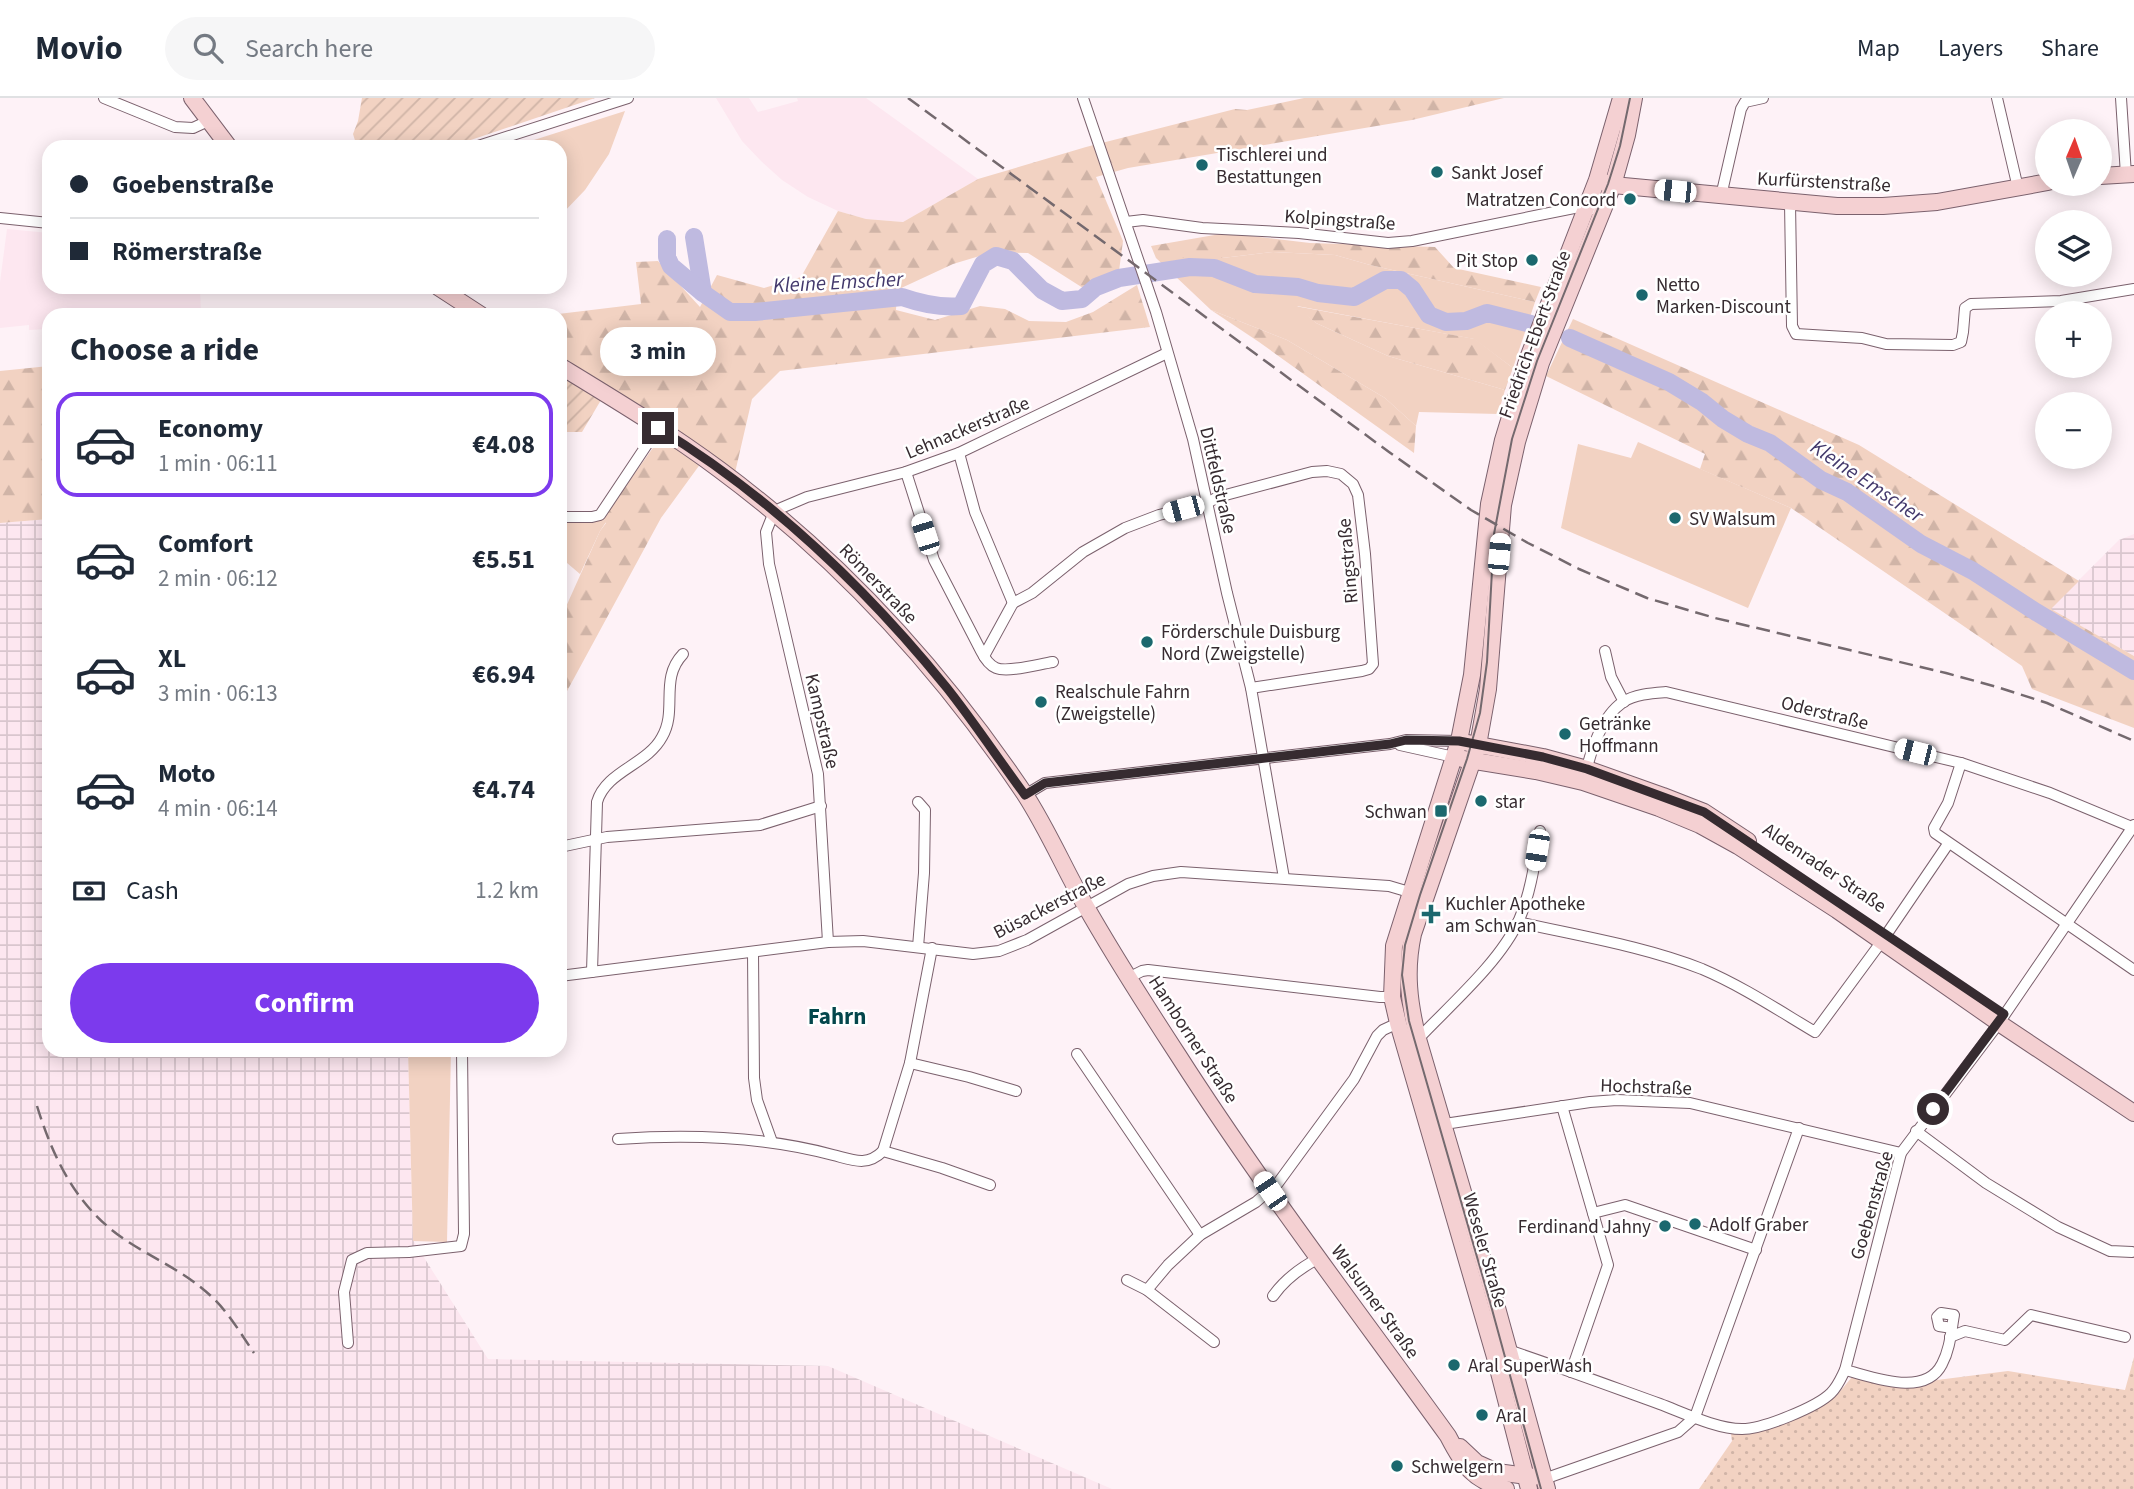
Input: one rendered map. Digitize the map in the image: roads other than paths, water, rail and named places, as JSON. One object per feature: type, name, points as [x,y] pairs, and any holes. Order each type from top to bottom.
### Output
[{"type":"street","points":[[104,98],[175,127],[193,128],[208,121]]},
{"type":"street","points":[[192,98],[223,140]]},
{"type":"street","points":[[497,140],[628,98]]},
{"type":"street","name":"Dittfeldstraße","points":[[1083,98],[1138,258],[1193,439],[1251,688],[1284,878]]},
{"type":"street","name":"Friedrich-Ebert-Straße","points":[[1411,1041],[1408,965],[1413,934],[1475,753],[1488,689],[1503,505],[1517,442],[1541,363],[1597,225],[1622,98]]},
{"type":"street","name":"Friedrich-Ebert-Straße","points":[[1398,1023],[1391,979],[1394,946],[1456,749],[1472,675],[1489,505],[1503,440],[1528,358],[1586,208],[1605,182],[1627,135],[1634,98]]},
{"type":"street","points":[[1721,196],[1741,109],[1745,102],[1763,98]]},
{"type":"street","points":[[1997,98],[2018,188]]},
{"type":"street","points":[[2112,176],[2130,175],[2121,98]]},
{"type":"street","name":"Kurfürstenstraße","points":[[1605,182],[1837,206],[1937,202],[2035,185]]},
{"type":"street","points":[[1790,202],[1792,326],[1796,334],[1862,338],[1886,344],[1953,345],[1961,342],[1965,308],[1971,304],[2061,302],[2134,289]]},
{"type":"street","name":"Kolpingstraße","points":[[1126,222],[1143,220],[1202,228],[1299,233],[1388,243],[1412,241],[1579,207],[1586,208]]},
{"type":"street","points":[[1586,208],[1593,214],[1597,225]]},
{"type":"street","points":[[1549,214],[1569,216],[1578,228]]},
{"type":"street","points":[[0,218],[42,222]]},
{"type":"street","points":[[449,294],[470,308]]},
{"type":"street","name":"Lehnackerstraße","points":[[774,512],[807,497],[906,472],[959,453],[1167,353]]},
{"type":"street","name":"Römerstraße","points":[[567,370],[717,468],[774,512],[854,585],[948,689],[1025,795],[1086,907]]},
{"type":"street","points":[[567,517],[600,515],[658,428]]},
{"type":"street","points":[[959,453],[975,512],[1013,603]]},
{"type":"street","name":"Ringstraße","points":[[1207,503],[1218,497],[1319,471],[1341,474],[1353,484],[1358,495],[1373,664],[1362,671],[1251,688]]},
{"type":"street","points":[[906,472],[934,560],[990,665],[998,669],[1053,662]]},
{"type":"street","points":[[984,656],[1013,603],[1032,593],[1083,552],[1125,528],[1160,515],[1207,503]]},
{"type":"street","name":"Kampstraße","points":[[774,512],[766,532],[769,564],[817,774],[828,942]]},
{"type":"street","points":[[1585,776],[1601,729],[1610,715],[1624,702],[1611,677],[1605,650]]},
{"type":"street","points":[[592,972],[597,802],[603,787],[662,739],[668,717],[670,674],[674,663],[683,654]]},
{"type":"street","name":"Oderstraße","points":[[1624,702],[1651,693],[1666,692],[1962,763],[2050,793],[2134,827]]},
{"type":"street","points":[[1025,795],[1045,783],[1263,757],[1390,744],[1456,749]]},
{"type":"street","name":"Aldenrader Straße","points":[[1456,749],[1536,771],[1585,776],[1700,825],[1884,937],[2134,1113]]},
{"type":"street","points":[[1962,763],[1948,803],[1934,828],[1935,833],[2134,970]]},
{"type":"street","points":[[918,802],[926,810],[918,947]]},
{"type":"street","points":[[567,845],[596,839],[760,825],[821,806]]},
{"type":"street","name":"Goebenstraße","points":[[1508,1350],[1695,1417],[1743,1429],[1793,1415],[1830,1395],[1845,1370],[1901,1153],[2001,1019],[2134,827]]},
{"type":"street","points":[[1411,1041],[1501,953],[1518,922],[1531,888],[1540,831]]},
{"type":"street","points":[[1518,922],[1659,955],[1701,969],[1736,985],[1815,1032],[1948,844]]},
{"type":"street","name":"Büsackerstraße","points":[[567,975],[828,942],[863,941],[973,954],[999,951],[1027,940],[1128,884],[1153,876],[1181,872],[1389,886],[1426,897]]},
{"type":"street","name":"Hamborner Straße","points":[[1086,907],[1179,1056],[1270,1191]]},
{"type":"street","points":[[618,1139],[702,1136],[772,1142],[860,1162],[875,1159],[883,1151],[910,1063],[932,948]]},
{"type":"street","points":[[754,952],[754,1078],[757,1100],[772,1142]]},
{"type":"street","points":[[1130,977],[1148,970],[1380,998],[1392,997]]},
{"type":"street","name":"Aldenrader Straße","points":[[2001,1019],[2134,1100]]},
{"type":"street","points":[[1147,1290],[1168,1265],[1200,1235],[1256,1202],[1279,1183],[1354,1079],[1377,1036],[1398,1023]]},
{"type":"street","name":"Weseler Straße","points":[[1398,1023],[1411,1041],[1508,1350],[1535,1484]]},
{"type":"street","points":[[1077,1054],[1200,1235]]},
{"type":"street","points":[[348,1343],[344,1292],[352,1260],[367,1253],[409,1252],[461,1246],[464,1234],[462,1057]]},
{"type":"street","points":[[910,1063],[1016,1091]]},
{"type":"street","name":"Hochstraße","points":[[1436,1125],[1617,1100],[1690,1103],[1901,1153]]},
{"type":"street","points":[[1562,1106],[1608,1265],[1571,1372]]},
{"type":"street","name":"Weseler Straße","points":[[1436,1125],[1495,1357],[1535,1484]]},
{"type":"street","points":[[1535,1484],[1678,1432],[1695,1417],[1799,1128]]},
{"type":"street","points":[[1916,1131],[1986,1183],[2058,1227],[2110,1251],[2132,1252]]},
{"type":"street","points":[[883,1151],[989,1185]]},
{"type":"street","name":"Walsumer Straße","points":[[1270,1191],[1448,1436],[1470,1472],[1486,1483],[1506,1489]]},
{"type":"street","points":[[1593,1213],[1625,1205],[1756,1250]]},
{"type":"street","points":[[1273,1296],[1292,1275],[1319,1258]]},
{"type":"street","points":[[1127,1280],[1147,1290],[1214,1342]]},
{"type":"street","points":[[1845,1370],[1913,1384],[1924,1381],[1941,1368],[1951,1333],[1965,1331],[2005,1340],[2031,1315],[2126,1337]]},
{"type":"street","name":"Walsumer Straße","points":[[1448,1436],[1477,1463],[1535,1484]]},
{"type":"waterway","name":"Kleine Emscher","points":[[694,237],[703,293]]},
{"type":"waterway","name":"Kleine Emscher","points":[[667,239],[667,257],[671,266],[730,312],[755,312],[902,297],[931,305],[961,306],[983,264],[996,256],[1013,261],[1042,290],[1062,301],[1082,299],[1096,287],[1119,278],[1190,267],[1214,268],[1255,284],[1298,287],[1318,293],[1354,297],[1385,280],[1401,280],[1412,289],[1429,315],[1446,322],[1466,321],[1487,313],[1531,324]]},
{"type":"waterway","name":"Kleine Emscher","points":[[1570,338],[1669,382],[1702,402],[1723,419],[1770,443],[1821,480],[1847,492],[1921,544],[1973,571],[2134,671]]},
{"type":"tram line","points":[[1541,1489],[1409,1021],[1402,975],[1405,945],[1480,713],[1487,662],[1494,534],[1512,439],[1537,361],[1608,184],[1620,146],[1630,98]]},
{"type":"railway","points":[[908,98],[1389,452],[1471,510],[1528,543],[1579,569],[1647,598],[1715,618],[1997,687],[2047,703],[2134,741]]},
{"type":"railway","points":[[37,1106],[51,1146],[81,1199],[127,1241],[202,1288],[224,1310],[254,1353]]},
{"type":"place","name":"Tischlerei und Bestattungen","points":[[1202,165]]},
{"type":"place","name":"Sankt Josef","points":[[1437,172]]},
{"type":"place","name":"Matratzen Concord","points":[[1630,199]]},
{"type":"place","name":"Pit Stop","points":[[1532,260]]},
{"type":"place","name":"Netto Marken-Discount","points":[[1642,295]]},
{"type":"place","name":"SV Walsum","points":[[1675,518]]},
{"type":"place","name":"Förderschule Duisburg Nord (Zweigstelle)","points":[[1147,642]]},
{"type":"place","name":"Realschule Fahrn (Zweigstelle)","points":[[1041,702]]},
{"type":"place","name":"Getränke Hoffmann","points":[[1565,734]]},
{"type":"place","name":"star","points":[[1481,801]]},
{"type":"place","name":"Schwan","points":[[1441,811]]},
{"type":"place","name":"Kuchler Apotheke am Schwan","points":[[1431,914]]},
{"type":"place","name":"Adolf Graber","points":[[1695,1224]]},
{"type":"place","name":"Ferdinand Jahny","points":[[1665,1226]]},
{"type":"place","name":"Aral SuperWash","points":[[1454,1365]]},
{"type":"place","name":"Aral","points":[[1482,1415]]},
{"type":"place","name":"Schwelgern","points":[[1397,1466]]},
{"type":"district","name":"Fahrn","points":[[837,1016]]}]
